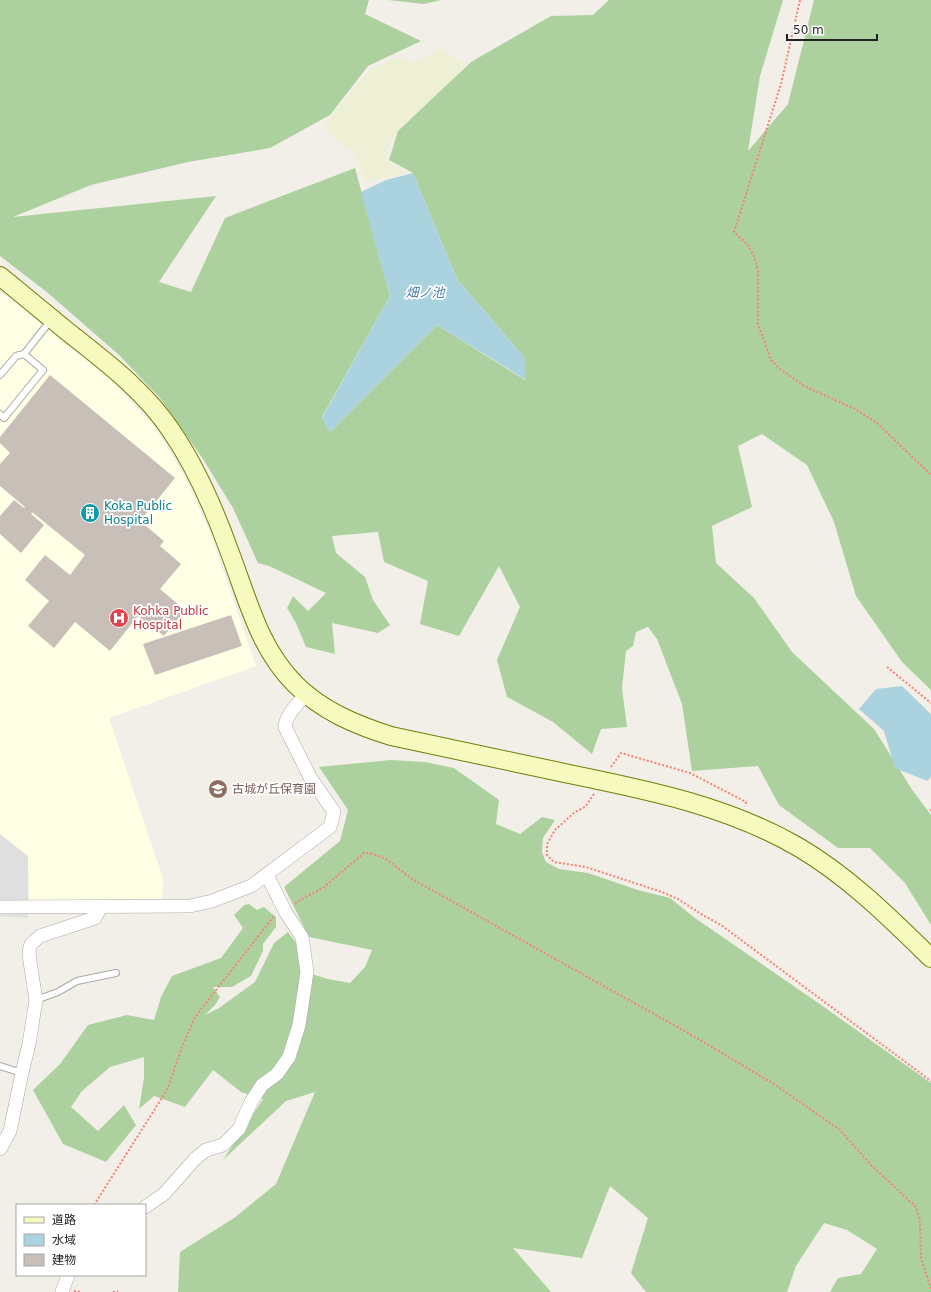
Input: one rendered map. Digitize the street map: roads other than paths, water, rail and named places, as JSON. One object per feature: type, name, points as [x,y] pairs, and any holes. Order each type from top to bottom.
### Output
[{"type":"street","points":[[0,276],[128,381],[172,431],[204,488],[231,554],[250,610],[262,639],[286,675],[306,694],[324,707],[349,721],[391,736],[623,784],[711,807],[742,819],[800,848],[845,879],[872,901],[931,958]]},
{"type":"street","points":[[0,907],[190,906],[212,901],[232,894],[251,886],[267,875],[330,827],[334,812],[310,777],[285,727],[286,720],[306,694]]},
{"type":"street","points":[[146,1206],[164,1194],[200,1154],[206,1150],[223,1145],[239,1129],[251,1102],[262,1085],[277,1074],[289,1056],[299,1025],[307,972],[302,937],[284,910],[267,875]]},
{"type":"street","points":[[0,1149],[10,1131],[29,1044],[36,1000],[29,951],[35,940],[40,936],[95,918],[101,907]]},
{"type":"street","points":[[62,1292],[68,1276]]},
{"type":"lane","points":[[0,375],[16,356],[24,354],[52,318]]},
{"type":"lane","points":[[0,414],[4,418],[43,370],[24,354]]},
{"type":"lane","points":[[36,1000],[58,992],[77,981],[116,973]]},
{"type":"lane","points":[[0,1066],[22,1073]]},
{"type":"water","name":"畑ノ池","points":[[413,173],[457,279],[524,357],[526,380],[437,325],[330,432],[322,418],[390,296],[361,192],[386,180]]},
{"type":"water","points":[[902,686],[931,714],[931,777],[927,781],[895,768],[884,731],[859,709],[876,689]]},
{"type":"place","name":"Koka Public Hospital","points":[[90,513]]},
{"type":"place","name":"Kohka Public Hospital","points":[[119,618]]},
{"type":"place","name":"古城が丘保育園","points":[[218,789]]}]
